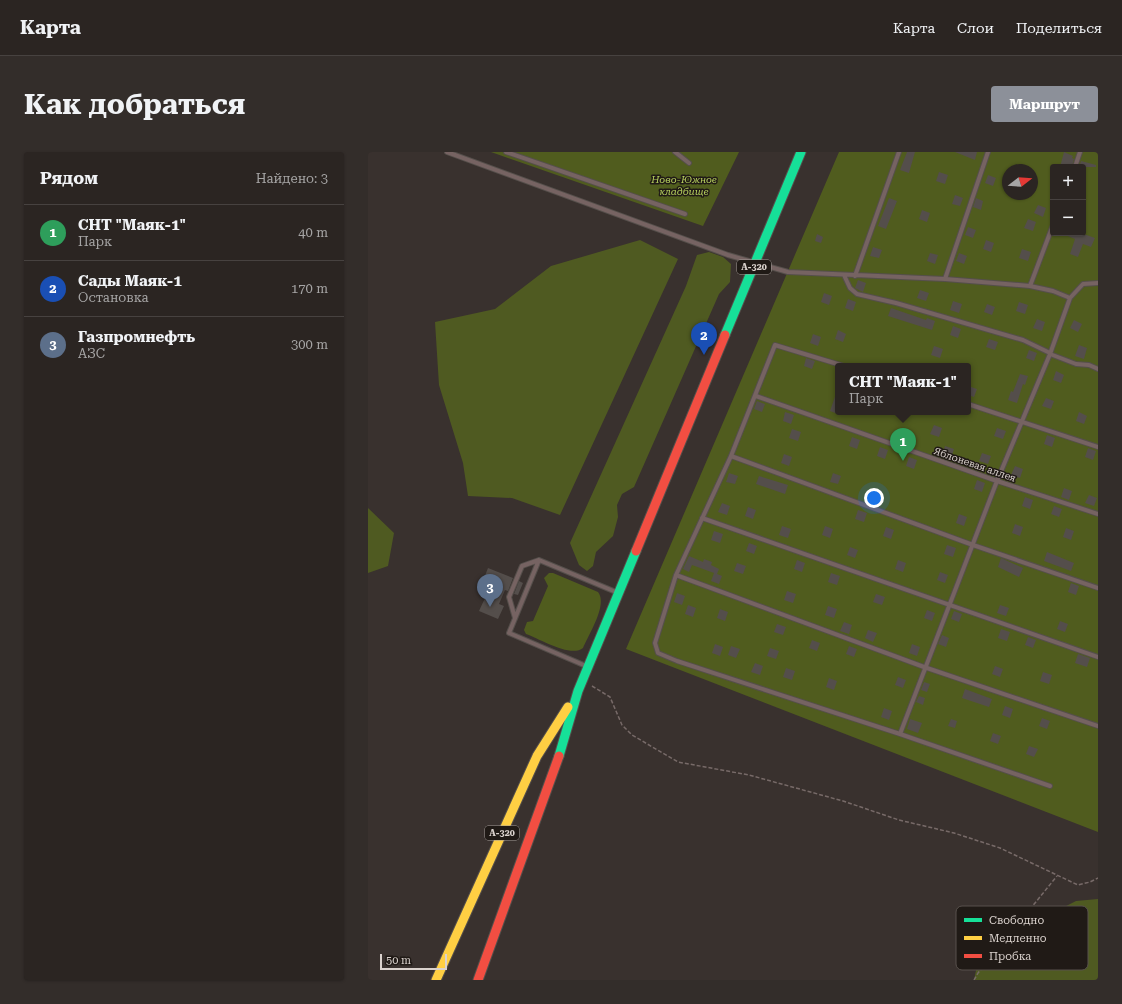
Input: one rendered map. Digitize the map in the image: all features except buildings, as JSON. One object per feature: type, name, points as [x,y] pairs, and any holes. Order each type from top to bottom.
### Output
[{"type":"highway","name":"А-320","points":[[478,980],[556,767],[582,680],[756,264],[801,152]]},
{"type":"highway","name":"А-320","points":[[436,980],[537,756],[578,691]]},
{"type":"lane","points":[[447,152],[728,255],[788,272],[944,279],[1030,286],[1053,291],[1070,298]]},
{"type":"lane","points":[[506,152],[685,214]]},
{"type":"lane","points":[[675,152],[689,163]]},
{"type":"lane","points":[[855,276],[899,152]]},
{"type":"lane","points":[[944,279],[988,152]]},
{"type":"lane","points":[[1076,164],[1080,152]]},
{"type":"lane","points":[[1030,286],[1050,233]]},
{"type":"lane","points":[[844,275],[850,288],[857,294],[896,303],[1023,340],[1076,364],[1089,365],[1098,369]]},
{"type":"lane","points":[[900,734],[924,667],[997,481],[1050,353],[1070,298],[1083,284],[1098,283]]},
{"type":"lane","points":[[835,363],[775,345],[732,456],[676,575],[655,643],[658,653],[676,661],[900,734],[1050,786]]},
{"type":"lane","name":"Яблоневая аллея","points":[[756,396],[997,481],[1098,514]]},
{"type":"lane","points":[[971,405],[1098,448]]},
{"type":"lane","points":[[732,456],[973,545],[1098,588]]},
{"type":"lane","points":[[702,518],[948,606],[1098,657]]},
{"type":"lane","points":[[515,619],[509,597],[522,566],[539,560],[619,593]]},
{"type":"lane","points":[[539,560],[509,633],[588,667]]},
{"type":"lane","points":[[676,575],[924,667],[1098,726]]},
{"type":"path","points":[[582,680],[610,697],[622,725],[632,735],[678,762],[749,776],[843,800],[899,820],[954,833],[1000,848],[1078,885],[1098,878]]},
{"type":"path","points":[[1033,906],[1057,876]]},
{"type":"path","points":[[974,980],[980,970]]},
{"type":"green space","name":"Ново-Южное кладбище","points":[[491,152],[739,152],[703,226]]},
{"type":"green space","points":[[839,152],[1098,152],[1098,832],[626,649]]},
{"type":"green space","points":[[640,240],[678,259],[560,515],[512,498],[468,496],[463,463],[439,385],[435,322],[495,309],[551,266]]},
{"type":"green space","points":[[709,252],[723,257],[731,264],[730,282],[719,294],[634,487],[622,494],[617,505],[618,517],[613,536],[596,552],[593,566],[587,571],[579,565],[570,543],[686,286],[697,255]]},
{"type":"green space","points":[[368,508],[394,533],[388,566],[368,573]]},
{"type":"green space","points":[[549,573],[553,573],[598,592],[601,604],[583,648],[571,651],[555,647],[526,634],[524,630],[527,622],[533,621],[548,586],[544,578]]},
{"type":"green space","points":[[1098,899],[1098,980],[974,980],[976,970],[1088,970],[1088,906],[1066,906],[1076,901]]},
{"type":"traffic: fast","points":[[725,335],[801,152]]},
{"type":"traffic: fast","points":[[559,756],[578,691],[636,551]]},
{"type":"traffic: slow","points":[[436,980],[537,756],[568,707]]},
{"type":"traffic: jam","points":[[636,551],[725,335]]},
{"type":"traffic: jam","points":[[478,980],[559,756]]},
{"type":"place","name":"Сады Маяк-1","points":[[704,355]]},
{"type":"place","name":"СНТ \"Маяк-1\"","points":[[903,461]]},
{"type":"place","name":"Газпромнефть","points":[[490,607]]}]
